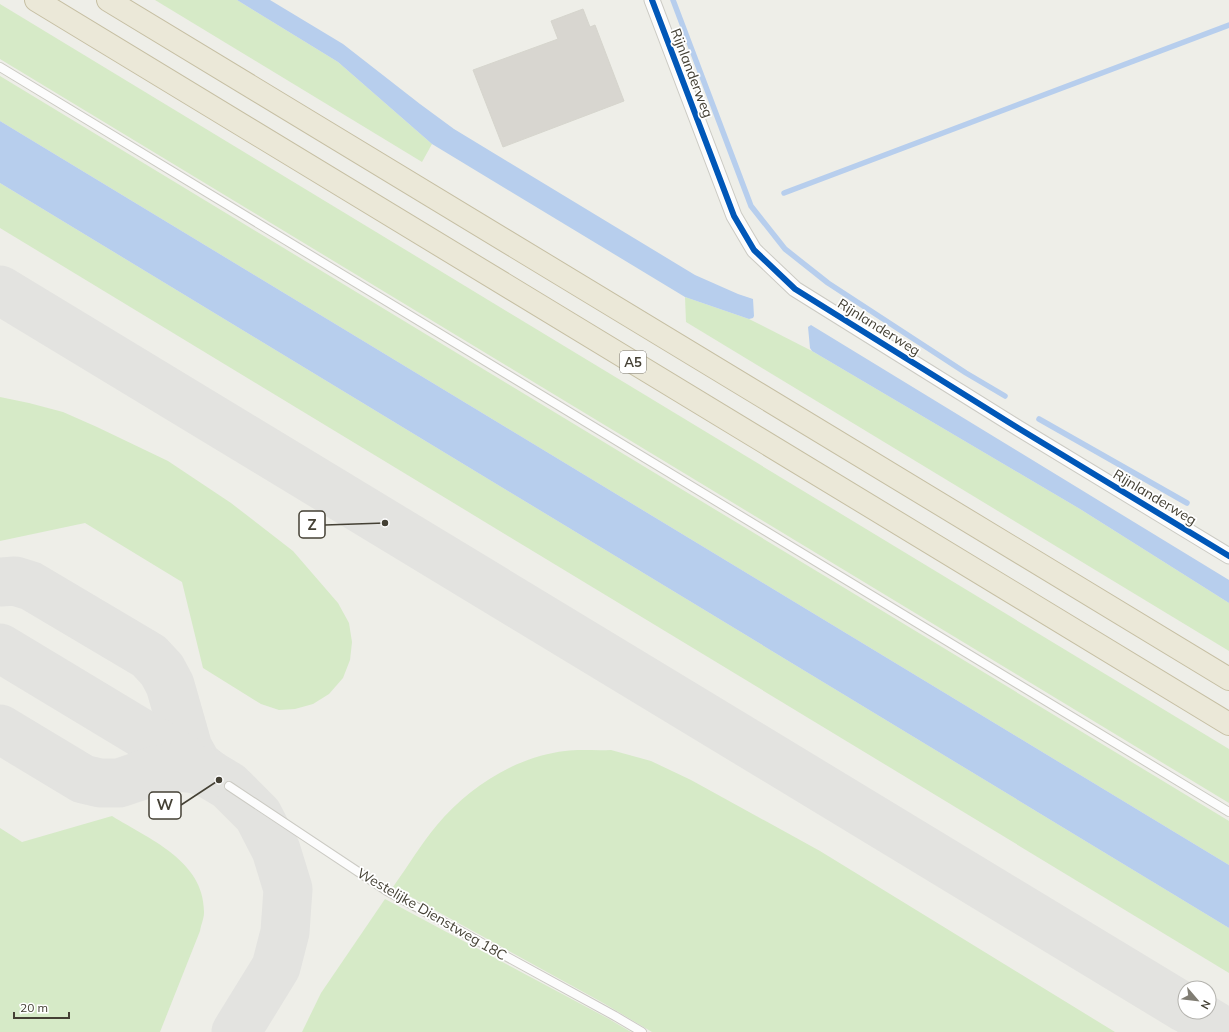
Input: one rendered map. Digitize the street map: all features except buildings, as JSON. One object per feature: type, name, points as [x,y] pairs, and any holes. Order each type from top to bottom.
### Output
[{"type":"highway","name":"A5","points":[[36,0],[1229,724]]},
{"type":"highway","points":[[108,0],[1229,678]]},
{"type":"street","name":"Rijnlanderweg","points":[[652,0],[734,216],[754,250],[795,289],[1024,432],[1229,556]]},
{"type":"lane","points":[[0,67],[1229,812]]},
{"type":"lane","name":"Westelijke Dienstweg 18C","points":[[229,786],[387,891],[642,1032]]},
{"type":"green space","points":[[155,0],[237,0],[338,62],[432,144],[422,162]]},
{"type":"green space","points":[[0,4],[1229,749],[1229,803],[0,59]]},
{"type":"green space","points":[[0,76],[1229,821],[1229,865],[0,121]]},
{"type":"green space","points":[[0,183],[1229,928],[1229,973],[0,228]]},
{"type":"green space","points":[[685,297],[749,319],[812,351],[1080,509],[1229,603],[1229,651],[686,322]]},
{"type":"green space","points":[[0,397],[63,412],[168,461],[231,503],[293,551],[338,603],[349,623],[352,642],[350,660],[343,678],[329,694],[313,704],[295,709],[279,710],[261,704],[203,668],[182,582],[85,523],[0,541]]},
{"type":"green space","points":[[571,750],[611,750],[651,761],[691,780],[820,851],[1115,1032],[652,1032],[605,1004],[393,887],[437,825],[463,798],[478,786],[511,767],[546,754]]},
{"type":"green space","points":[[112,816],[158,843],[172,854],[185,866],[195,879],[202,895],[204,917],[200,931],[160,1032],[0,1032],[0,828],[22,842]]},
{"type":"green space","points":[[385,899],[631,1032],[302,1032],[321,993]]},
{"type":"water","points":[[237,0],[270,0],[343,44],[454,129],[695,275],[753,299],[753,318],[749,319],[685,297],[432,144],[338,62]]},
{"type":"water","points":[[0,121],[1229,865],[1229,928],[0,183]]},
{"type":"water","points":[[811,325],[1229,580],[1229,603],[1080,509],[812,351],[810,348],[808,327]]},
{"type":"waterway","points":[[673,0],[751,206],[785,249],[828,283],[966,373],[1005,396]]},
{"type":"waterway","points":[[784,193],[1229,25]]},
{"type":"waterway","points":[[1039,419],[1187,503]]},
{"type":"taxiway","points":[[0,290],[1177,1003]]},
{"type":"taxiway","points":[[0,582],[15,581],[31,586],[149,656],[162,670],[170,685],[188,748],[197,764],[209,774]]},
{"type":"taxiway","points":[[0,648],[229,786],[258,815],[276,850],[288,889],[285,932],[276,967],[236,1032]]},
{"type":"taxiway","points":[[0,729],[83,779],[100,783],[119,783],[158,770],[177,767],[195,769],[209,774]]},
{"type":"taxiway","points":[[1205,1020],[1225,1032]]},
{"type":"cycle path","points":[[652,0],[734,216],[754,250],[795,289],[1018,428],[1229,556]]},
{"type":"place","name":"Z","points":[[385,523]]},
{"type":"place","name":"W","points":[[219,780]]}]
